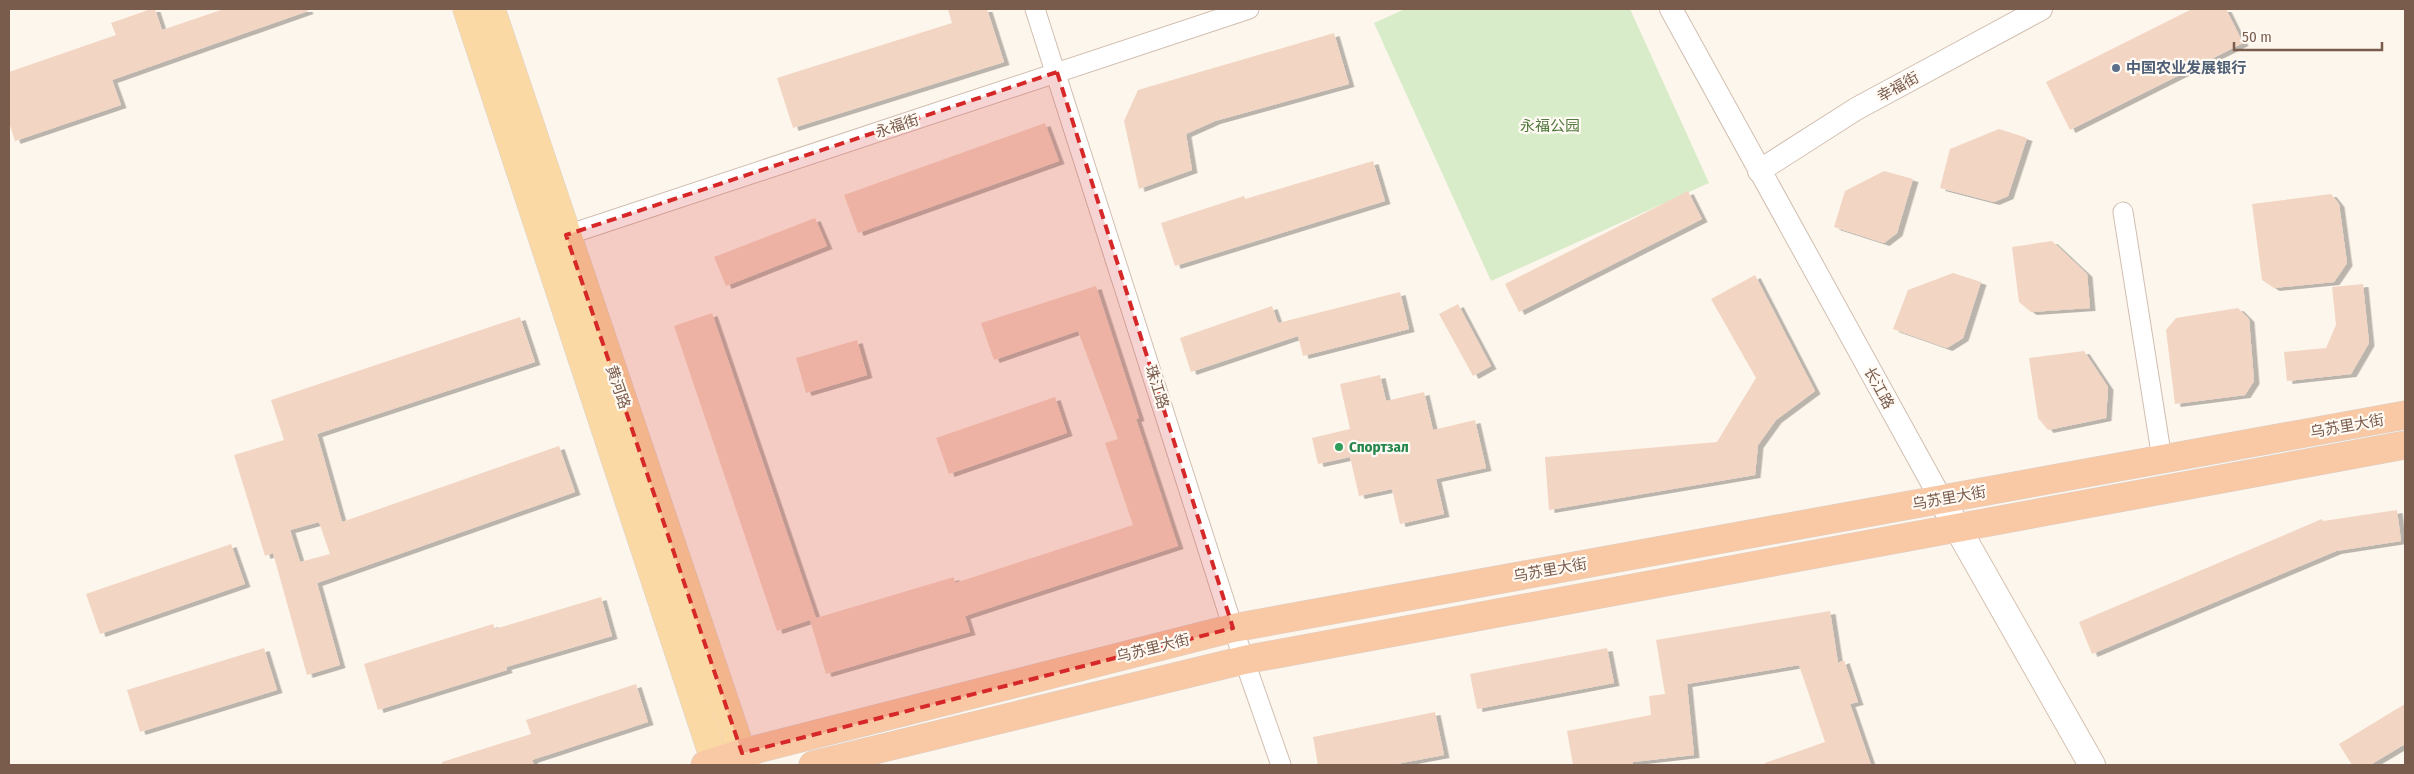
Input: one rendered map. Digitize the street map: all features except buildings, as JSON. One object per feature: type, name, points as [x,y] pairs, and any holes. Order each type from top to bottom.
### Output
[{"type":"highway","name":"乌苏里大街","points":[[712,764],[744,759],[1233,628],[2405,415]]},
{"type":"highway","name":"乌苏里大街","points":[[813,765],[1244,660],[2405,445]]},
{"type":"main road","name":"黄河路","points":[[467,9],[555,239],[744,759]]},
{"type":"main road","name":"黄河路","points":[[491,9],[555,239],[712,764]]},
{"type":"main road","name":"长江路","points":[[1941,499],[2092,765]]},
{"type":"street","name":"珠江路","points":[[1036,9],[1233,628],[1281,765]]},
{"type":"street","name":"永福街","points":[[555,239],[1250,9]]},
{"type":"street","name":"长江路","points":[[1671,9],[1941,499]]},
{"type":"street","name":"幸福街","points":[[1759,171],[1856,110],[2040,9]]},
{"type":"street","points":[[2123,212],[2162,459]]},
{"type":"highlighted area","points":[[1057,72],[1233,628],[742,753],[566,235]]},
{"type":"green space","name":"永福公园","points":[[1405,9],[1630,9],[1709,183],[1491,281],[1374,23]]},
{"type":"place","name":"中国农业发展银行","points":[[2116,68]]},
{"type":"place","name":"Спортзал","points":[[1339,447]]}]
